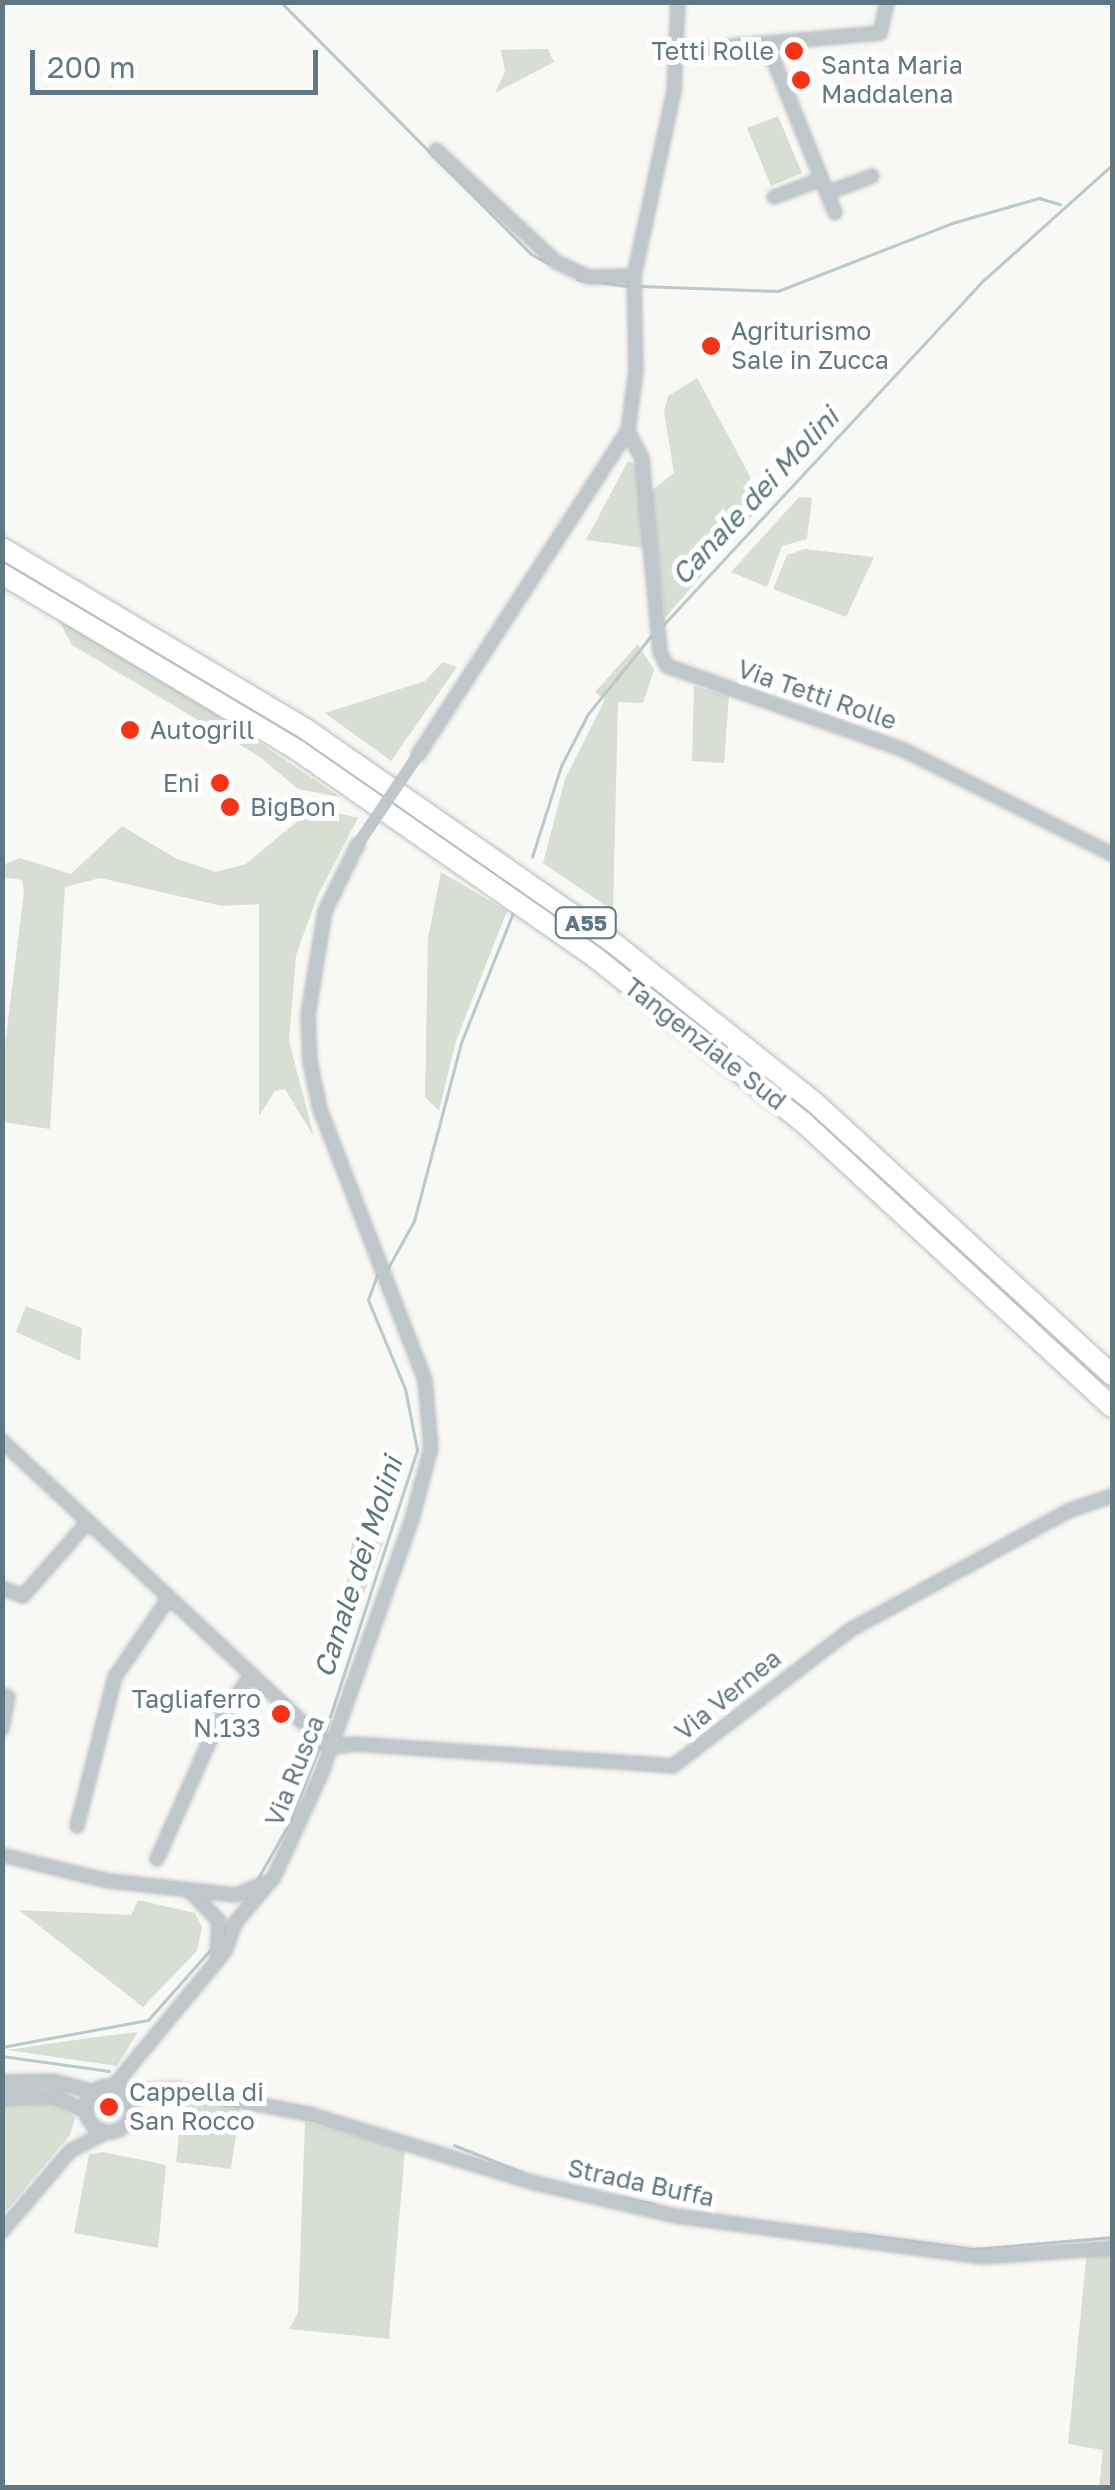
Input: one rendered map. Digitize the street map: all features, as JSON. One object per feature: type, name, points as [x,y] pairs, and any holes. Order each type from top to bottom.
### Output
[{"type":"highway","name":"Tangenziale Sud","points":[[2,548],[307,730],[597,930],[828,1114],[1112,1375]]},
{"type":"highway","name":"Tangenziale Sud","points":[[2,574],[297,750],[569,938],[804,1123],[1112,1407]]},
{"type":"street","points":[[628,431],[636,370],[633,284],[680,51],[678,2]]},
{"type":"street","points":[[680,51],[880,34],[887,2]]},
{"type":"street","points":[[768,46],[835,213]]},
{"type":"street","points":[[436,150],[556,262],[588,277],[633,284]]},
{"type":"street","points":[[827,193],[872,176]]},
{"type":"street","points":[[774,197],[822,179]]},
{"type":"street","name":"Via Tetti Rolle","points":[[628,431],[646,485],[659,644],[667,666],[904,750],[1112,854]]},
{"type":"street","name":"Via Rusca","points":[[118,2089],[216,1959],[240,1918],[274,1877],[330,1748],[412,1520],[430,1448],[425,1380],[320,1109],[310,1062],[313,969],[324,911],[358,844],[628,431]]},
{"type":"street","points":[[2,1441],[330,1748]]},
{"type":"street","name":"Via Vernea","points":[[330,1748],[352,1744],[673,1766],[850,1630],[1068,1511],[1112,1496]]},
{"type":"street","points":[[2,1588],[23,1596],[88,1522]]},
{"type":"street","points":[[77,1826],[115,1676],[168,1599]]},
{"type":"street","points":[[157,1859],[219,1720],[251,1676]]},
{"type":"street","points":[[2,1695],[8,1698],[2,1729]]},
{"type":"street","points":[[2,1854],[62,1872],[233,1895]]},
{"type":"street","points":[[216,1959],[217,1900],[274,1877]]},
{"type":"street","points":[[185,1888],[217,1917],[240,1918],[233,1895]]},
{"type":"street","points":[[2,2082],[53,2081],[94,2092],[118,2089],[132,2111]]},
{"type":"street","name":"Strada Buffa","points":[[118,2089],[170,2089],[308,2114],[535,2183],[676,2216],[982,2258],[1112,2248]]},
{"type":"street","points":[[70,2150],[120,2129],[132,2111],[170,2089]]},
{"type":"street","points":[[2,2231],[70,2150],[94,2092]]},
{"type":"street","points":[[2,2098],[55,2097],[87,2115],[106,2132]]},
{"type":"shaded area","points":[[548,49],[554,62],[495,93],[505,72],[501,50]]},
{"type":"shaded area","points":[[778,116],[802,173],[771,186],[747,128]]},
{"type":"shaded area","points":[[697,378],[764,502],[665,618],[651,491],[674,473],[664,411],[668,396]]},
{"type":"shaded area","points":[[628,461],[637,465],[644,548],[586,540]]},
{"type":"shaded area","points":[[799,497],[812,498],[807,539],[782,546],[767,587],[731,572]]},
{"type":"shaded area","points":[[805,549],[874,557],[846,617],[773,589],[787,555]]},
{"type":"shaded area","points":[[58,619],[217,714],[340,797],[298,789],[260,757],[72,645]]},
{"type":"shaded area","points":[[638,644],[654,670],[643,703],[618,702],[613,911],[543,863],[565,779],[605,699],[595,692]]},
{"type":"shaded area","points":[[443,662],[457,667],[391,761],[325,713],[425,681]]},
{"type":"shaded area","points":[[694,686],[729,696],[724,763],[692,761]]},
{"type":"shaded area","points":[[325,810],[358,818],[318,895],[296,955],[289,1041],[314,1137],[285,1089],[275,1091],[259,1116],[259,904],[222,906],[100,878],[65,887],[50,1129],[3,1122],[3,1061],[24,892],[22,880],[3,877],[3,865],[20,858],[71,874],[122,826],[175,858],[215,872],[246,864],[305,815]]},
{"type":"shaded area","points":[[441,872],[507,911],[456,1041],[439,1111],[425,1097],[428,938]]},
{"type":"shaded area","points":[[26,1306],[82,1328],[80,1361],[16,1332]]},
{"type":"shaded area","points":[[353,1536],[383,1543],[336,1667]]},
{"type":"shaded area","points":[[138,1900],[195,1913],[202,1927],[197,1951],[143,2007],[19,1910],[131,1915]]},
{"type":"shaded area","points":[[138,2032],[117,2066],[7,2050],[96,2037]]},
{"type":"shaded area","points":[[183,2096],[240,2107],[231,2169],[176,2162]]},
{"type":"shaded area","points":[[54,2100],[75,2118],[70,2135],[3,2215],[3,2102]]},
{"type":"shaded area","points":[[305,2122],[405,2150],[389,2339],[289,2329],[298,2313]]},
{"type":"shaded area","points":[[103,2152],[166,2165],[158,2248],[74,2233],[89,2154]]},
{"type":"shaded area","points":[[1087,2250],[1112,2251],[1112,2487],[1099,2487],[1103,2450],[1068,2444]]},
{"type":"waterway","points":[[281,2],[531,254],[548,263]]},
{"type":"waterway","name":"Canale dei Molini","points":[[664,624],[985,279],[1112,165]]},
{"type":"waterway","points":[[640,286],[778,291],[952,223],[1039,198],[1060,204]]},
{"type":"waterway","points":[[577,279],[627,286]]},
{"type":"waterway","name":"Canale dei Molini","points":[[532,857],[561,766],[588,714],[651,636]]},
{"type":"waterway","name":"Canale dei Molini","points":[[388,1268],[414,1221],[461,1043],[513,913]]},
{"type":"waterway","name":"Canale dei Molini","points":[[325,1732],[417,1450],[405,1389],[368,1300],[377,1275]]},
{"type":"waterway","name":"Canale dei Molini","points":[[257,1880],[289,1824],[319,1748]]},
{"type":"waterway","name":"Canale dei Molini","points":[[2,2047],[148,2020],[212,1948]]},
{"type":"waterway","points":[[2,2056],[109,2071]]},
{"type":"waterway","points":[[454,2145],[522,2172]]},
{"type":"waterway","points":[[622,2197],[654,2204]]},
{"type":"waterway","points":[[860,2234],[973,2249],[1112,2237]]},
{"type":"place","name":"Tetti Rolle","points":[[794,51]]},
{"type":"place","name":"Santa Maria Maddalena","points":[[801,80]]},
{"type":"place","name":"Agriturismo Sale in Zucca","points":[[711,346]]},
{"type":"place","name":"Autogrill","points":[[130,730]]},
{"type":"place","name":"Eni","points":[[220,783]]},
{"type":"place","name":"BigBon","points":[[230,807]]},
{"type":"place","name":"Tagliaferro N.133","points":[[281,1714]]},
{"type":"place","name":"Cappella di San Rocco","points":[[109,2107]]}]
